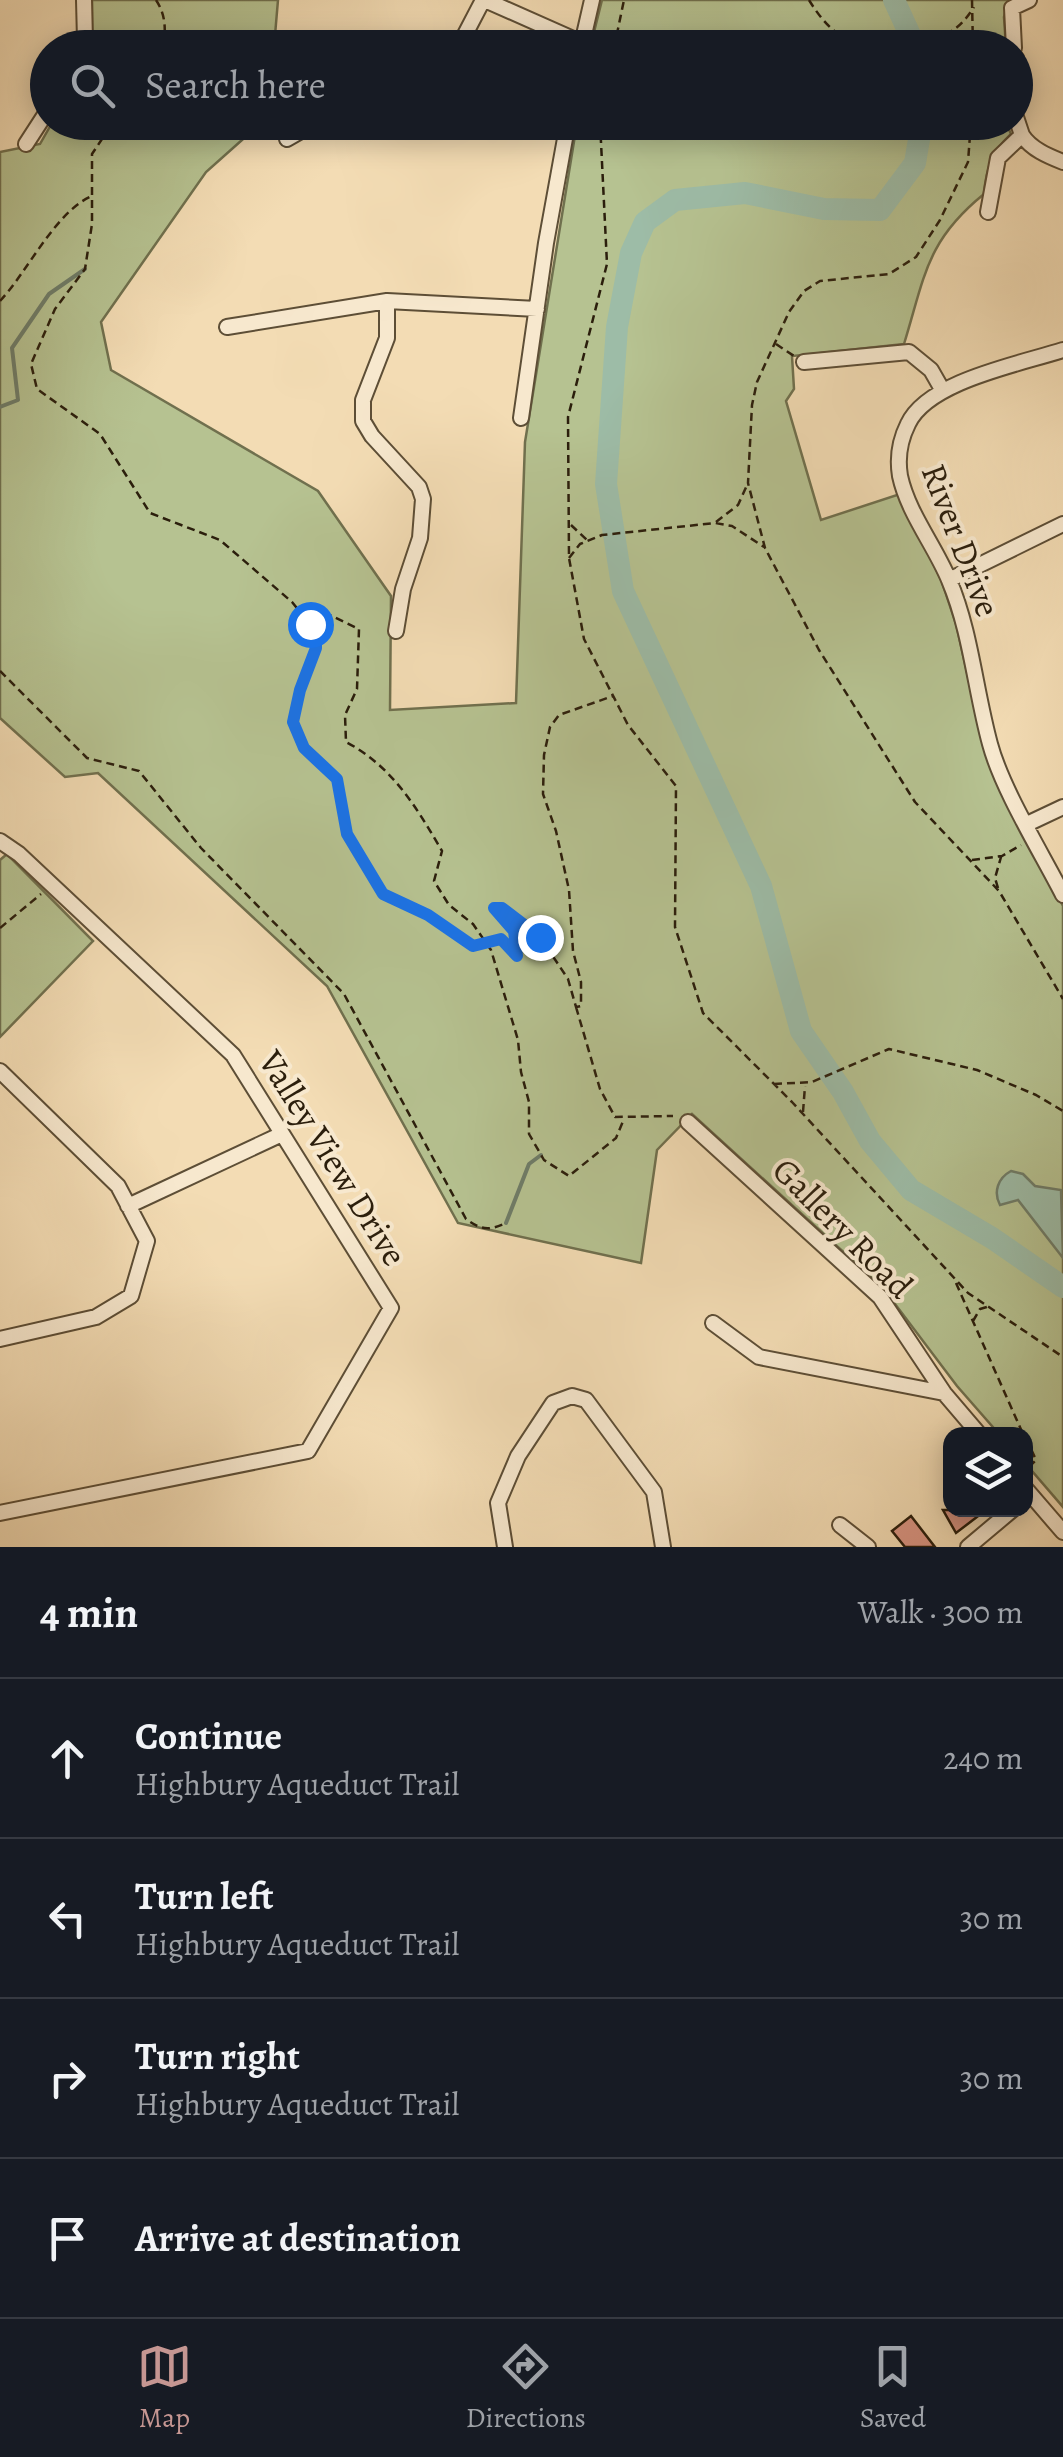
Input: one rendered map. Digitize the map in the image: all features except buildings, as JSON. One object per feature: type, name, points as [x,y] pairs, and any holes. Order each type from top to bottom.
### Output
[{"type":"street","points":[[84,0],[85,30]]},
{"type":"street","points":[[468,30],[484,0],[549,30]]},
{"type":"street","points":[[585,30],[592,0]]},
{"type":"street","points":[[1013,30],[1012,8],[1029,0]]},
{"type":"street","points":[[26,144],[30,138]]},
{"type":"street","points":[[521,418],[565,140]]},
{"type":"street","points":[[988,212],[998,158],[1017,140]]},
{"type":"street","points":[[1028,140],[1063,162]]},
{"type":"street","points":[[227,327],[387,301],[537,309]]},
{"type":"street","points":[[387,301],[386,338],[363,400],[363,422],[419,487],[423,499],[420,538],[403,589],[396,630]]},
{"type":"street","name":"River Drive","points":[[1063,350],[943,391],[923,404],[907,425],[899,448],[907,496],[949,580],[962,618],[990,746],[1063,895]]},
{"type":"street","points":[[804,362],[909,352],[931,370],[943,391]]},
{"type":"street","points":[[949,580],[1063,524]]},
{"type":"street","points":[[1030,831],[1063,807]]},
{"type":"street","name":"Valley View Drive","points":[[0,841],[19,854],[234,1055],[391,1308],[308,1450],[0,1513]]},
{"type":"street","points":[[0,1071],[118,1186],[147,1241],[131,1296],[96,1318],[0,1339]]},
{"type":"street","name":"Gallery Road","points":[[688,1122],[880,1297],[944,1393],[973,1427]]},
{"type":"street","points":[[128,1206],[282,1134]]},
{"type":"street","points":[[713,1323],[759,1357],[944,1393]]},
{"type":"street","points":[[506,1547],[498,1503],[518,1456],[553,1403],[572,1396],[586,1400],[654,1492],[663,1547]]},
{"type":"street","points":[[1033,1500],[1063,1532]]},
{"type":"street","points":[[968,1547],[1004,1517]]},
{"type":"street","points":[[840,1526],[868,1547]]},
{"type":"path","points":[[156,0],[162,8],[166,30]]},
{"type":"path","points":[[618,30],[624,0]]},
{"type":"path","points":[[809,0],[832,30]]},
{"type":"path","points":[[972,0],[973,30]]},
{"type":"path","points":[[952,30],[967,19],[974,7]]},
{"type":"path","points":[[101,140],[92,154],[93,196],[85,269],[55,309],[31,364],[37,389],[100,434],[150,514],[220,540],[296,606],[316,632],[316,648],[293,722],[304,748],[337,779],[347,834],[383,894],[428,915],[473,946],[501,939],[517,956],[514,931],[494,908],[502,908],[540,937],[568,979],[608,1109],[616,1118],[682,1117],[688,1122]]},
{"type":"path","points":[[601,140],[606,264],[568,417],[568,558],[584,639],[628,725],[676,786],[675,927],[703,1013],[803,1114],[968,1293],[1063,1358]]},
{"type":"path","points":[[970,140],[968,162],[940,220],[916,257],[890,274],[820,281],[804,292],[789,312],[757,382],[748,483],[765,548],[820,650],[915,802],[999,891],[1063,1000]]},
{"type":"path","points":[[0,302],[74,204],[93,196]]},
{"type":"path","points":[[775,343],[804,362]]},
{"type":"path","points":[[715,523],[738,506],[748,483]]},
{"type":"path","points":[[568,522],[588,540]]},
{"type":"path","points":[[568,558],[580,544],[602,536],[715,523],[732,526],[765,548]]},
{"type":"path","points":[[296,606],[317,609],[359,629],[357,689],[345,715],[346,742],[371,754],[410,798],[442,852],[434,881],[449,904],[473,924],[491,950],[518,1040],[529,1134],[544,1160],[569,1176],[616,1138],[624,1119]]},
{"type":"path","points":[[0,671],[87,758],[139,771],[201,848],[344,994],[466,1219],[480,1229],[506,1222]]},
{"type":"path","points":[[576,1007],[581,1006],[581,982],[573,951],[569,890],[556,832],[542,794],[544,755],[550,728],[559,715],[613,696]]},
{"type":"path","points":[[999,891],[995,878],[1002,856],[1030,831]]},
{"type":"path","points":[[971,860],[1002,856]]},
{"type":"path","points":[[0,928],[45,890]]},
{"type":"path","points":[[774,1084],[805,1084],[889,1049],[977,1070],[1022,1088],[1063,1111]]},
{"type":"path","points":[[803,1114],[805,1084]]},
{"type":"path","points":[[954,1277],[1020,1427]]},
{"type":"path","points":[[972,1323],[980,1309],[988,1306]]},
{"type":"shaded area","points":[[92,0],[278,0],[275,30],[92,30]]},
{"type":"shaded area","points":[[602,0],[1008,0],[1005,30],[594,30]]},
{"type":"shaded area","points":[[42,140],[242,140],[206,172],[101,322],[111,370],[318,491],[391,596],[390,710],[516,703],[525,442],[574,140],[1005,140],[991,161],[984,194],[950,228],[930,261],[904,344],[792,356],[794,389],[786,401],[821,520],[900,494],[942,582],[956,624],[984,748],[1063,906],[1063,1507],[1033,1472],[1033,1427],[993,1427],[883,1288],[692,1114],[657,1150],[641,1263],[458,1223],[327,986],[98,773],[65,777],[0,718],[0,152],[40,144]]},
{"type":"shaded area","points":[[7,854],[93,941],[0,1037],[0,860]]},
{"type":"shaded area","points":[[1011,1171],[1023,1174],[1035,1186],[1061,1190],[1063,1258],[1018,1200],[1000,1205],[998,1186]]},
{"type":"waterway","points":[[894,0],[908,30]]},
{"type":"waterway","points":[[919,140],[915,163],[880,210],[824,209],[745,193],[675,200],[645,222],[631,253],[617,327],[606,484],[623,591],[761,886],[801,1031],[843,1092],[870,1141],[911,1190],[992,1238],[1063,1287]]},
{"type":"waterway","points":[[0,407],[18,400],[12,348],[49,294],[85,269]]},
{"type":"waterway","points":[[506,1223],[529,1164],[541,1155]]},
{"type":"route","points":[[310,624],[316,632],[316,648],[293,722],[304,748],[337,779],[347,834],[383,894],[428,915],[473,946],[501,939],[517,956],[514,931],[494,908],[502,908],[540,937]]}]
